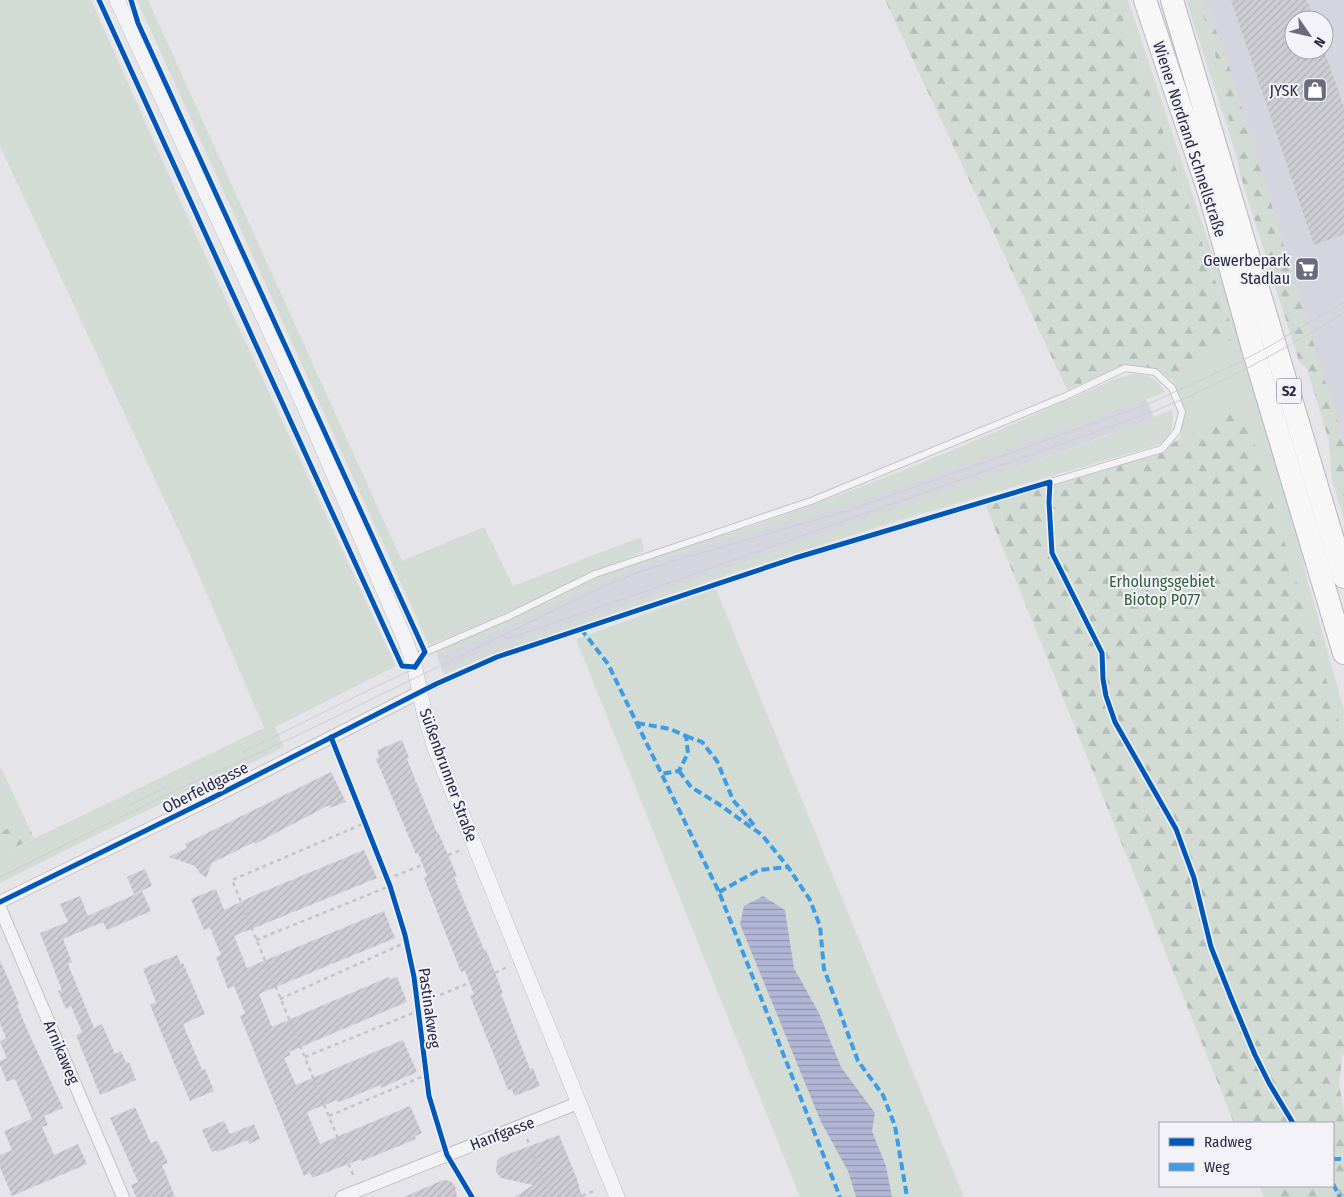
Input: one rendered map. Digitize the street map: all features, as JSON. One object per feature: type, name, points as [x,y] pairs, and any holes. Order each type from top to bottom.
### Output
[{"type":"highway","name":"Wiener Nordrand Schnellstraße","points":[[1145,0],[1210,195],[1253,349],[1344,652]]},
{"type":"highway","name":"Wiener Nordrand Schnellstraße","points":[[1172,0],[1344,577]]},
{"type":"street","name":"Süßenbrunner Straße","points":[[117,0],[303,403],[412,658],[424,712],[435,748],[617,1197]]},
{"type":"street","name":"Oberfeldgasse","points":[[0,902],[210,799],[420,692]]},
{"type":"street","name":"Arnikaweg","points":[[0,908],[123,1197]]},
{"type":"street","name":"Hanfgasse","points":[[342,1197],[578,1103]]},
{"type":"lane","points":[[412,658],[506,617],[595,574],[811,501],[1066,396],[1125,368],[1155,372],[1172,388],[1182,412],[1177,431],[1162,449],[795,558],[497,657],[420,692]]},
{"type":"path","points":[[362,815],[369,832]]},
{"type":"path","points":[[353,1175],[232,880],[365,823]]},
{"type":"path","points":[[448,855],[460,850]]},
{"type":"path","points":[[387,879],[422,864]]},
{"type":"path","points":[[384,869],[393,894]]},
{"type":"path","points":[[256,940],[390,886]]},
{"type":"path","points":[[280,999],[407,942]]},
{"type":"path","points":[[495,973],[507,967]]},
{"type":"path","points":[[304,1057],[418,1008],[470,983]]},
{"type":"path","points":[[329,1116],[426,1075]]},
{"type":"path","points":[[534,1156],[547,1187]]},
{"type":"path","points":[[582,1196],[596,1190]]},
{"type":"shaded area","name":"Gewerbepark Stadlau","points":[[1198,0],[1344,0],[1344,490],[1330,451],[1329,441],[1307,368],[1299,361],[1241,177],[1211,36]]},
{"type":"shaded area","points":[[1146,399],[1154,417],[1136,425],[584,619],[493,648],[442,671],[437,655],[474,642],[632,569],[695,548],[848,505]]},
{"type":"green space","points":[[0,0],[91,0],[187,216],[396,666],[275,727],[284,747],[131,818],[0,883],[0,855],[264,728],[192,559],[0,146]]},
{"type":"green space","points":[[137,0],[148,0],[402,561],[484,527],[513,586],[641,537],[644,551],[429,645]]},
{"type":"green space","points":[[885,0],[1117,0],[1235,337],[1172,380],[1157,369],[1127,364],[1067,390]]},
{"type":"green space","points":[[1117,0],[1128,0],[1236,325],[1301,551],[1344,710],[1344,738],[1244,409],[1196,428],[1186,441],[1180,438],[1185,411],[1172,380],[1235,336]]},
{"type":"green space","points":[[1186,0],[1197,0],[1211,36],[1238,160]]},
{"type":"green space","points":[[1197,0],[1205,0],[1231,72],[1344,443],[1344,499],[1307,368],[1299,361],[1241,177],[1211,36]]},
{"type":"green space","points":[[1134,374],[1152,378],[1159,383],[1165,392],[848,505],[695,548],[632,569],[474,642],[437,655],[436,650],[482,631],[592,579],[661,554],[778,517],[881,479],[960,447],[1115,379]]},
{"type":"green space","name":"Erholungsgebiet Biotop P077","points":[[1244,409],[1344,738],[1344,1053],[1339,1085],[1344,1110],[1344,1197],[1264,1197],[1259,1187],[1334,1187],[1334,1122],[1234,1122],[986,506],[1162,451],[1180,438],[1186,441],[1196,428]]},
{"type":"green space","points":[[1172,410],[1173,421],[1171,431],[1165,440],[1155,446],[910,517],[736,572],[480,659],[446,674],[442,671],[493,648],[584,619],[852,523],[1104,437]]},
{"type":"green space","points":[[1330,451],[1344,499],[1344,520],[1331,476]]},
{"type":"green space","points":[[716,589],[964,1197],[892,1197],[886,1166],[872,1131],[875,1113],[841,1067],[819,1013],[794,968],[785,910],[773,1002],[821,1122],[848,1171],[856,1197],[800,1197],[576,639]]},
{"type":"green space","points":[[0,766],[26,821],[0,832]]},
{"type":"green space","points":[[26,821],[34,838],[0,855],[0,832]]},
{"type":"water","points":[[763,896],[785,910],[794,968],[819,1013],[841,1067],[875,1113],[872,1131],[886,1166],[892,1197],[856,1197],[848,1171],[821,1122],[740,924],[744,906]]},
{"type":"building","points":[[1231,0],[1307,0],[1310,10],[1284,10],[1284,60],[1328,60],[1344,107],[1344,234],[1314,245]]},
{"type":"building","points":[[402,740],[409,758],[407,759],[457,876],[454,877],[503,993],[501,994],[530,1069],[533,1068],[540,1086],[514,1096],[512,1089],[508,1090],[470,996],[474,994],[465,971],[461,972],[424,878],[427,876],[418,853],[416,854],[376,759],[379,757],[377,750]]},
{"type":"building","points":[[331,772],[346,802],[330,808],[329,805],[255,844],[254,842],[212,863],[206,878],[195,866],[169,857],[187,848],[185,844]]},
{"type":"building","points":[[364,850],[377,878],[234,936],[247,968],[384,911],[395,938],[259,994],[272,1027],[389,977],[390,980],[397,977],[407,1002],[289,1052],[291,1055],[284,1058],[296,1085],[403,1040],[417,1072],[381,1088],[380,1085],[347,1099],[338,1102],[337,1100],[307,1112],[320,1144],[410,1106],[422,1133],[415,1136],[416,1139],[404,1144],[312,1178],[310,1173],[304,1176],[240,1016],[245,1013],[234,986],[228,989],[216,957],[221,955],[210,928],[204,930],[191,899],[216,889],[224,910]]},
{"type":"building","points":[[145,869],[152,886],[134,894],[127,877]]},
{"type":"building","points":[[142,891],[151,911],[107,930],[103,922],[63,939],[72,962],[68,964],[94,1028],[102,1024],[115,1054],[121,1051],[126,1063],[129,1062],[136,1080],[100,1095],[76,1035],[82,1032],[71,1006],[66,1009],[58,991],[62,990],[40,933],[68,922],[60,904],[80,896],[88,916]]},
{"type":"building","points":[[177,955],[181,964],[183,963],[205,1014],[183,1024],[202,1070],[205,1069],[214,1091],[190,1101],[150,1005],[156,1002],[143,969]]},
{"type":"building","points":[[0,960],[19,1004],[17,1005],[27,1029],[63,1108],[44,1116],[48,1125],[42,1127],[54,1155],[78,1144],[87,1164],[12,1196],[0,1167],[0,1155],[12,1150],[4,1131],[32,1119],[15,1079],[7,1082],[0,1065],[0,1061],[7,1058],[0,1042],[6,1038],[0,1023]]},
{"type":"building","points":[[135,1107],[151,1143],[157,1141],[168,1163],[162,1165],[175,1197],[136,1197],[131,1185],[138,1182],[110,1118]]},
{"type":"building","points":[[224,1121],[230,1134],[254,1124],[260,1139],[249,1144],[248,1140],[217,1152],[216,1150],[212,1152],[202,1130]]},
{"type":"building","points":[[559,1135],[577,1179],[582,1197],[515,1197],[533,1185],[501,1178],[496,1172],[497,1161],[501,1157]]},
{"type":"building","points":[[443,1180],[450,1181],[455,1185],[457,1197],[404,1197]]},
{"type":"tram line","points":[[0,877],[174,791],[296,736],[602,587],[642,571],[680,559],[847,511],[1148,404],[1234,365],[1344,302]]},
{"type":"tram line","points":[[507,639],[1152,412],[1250,367],[1344,313]]},
{"type":"tram line","points":[[243,752],[419,667]]},
{"type":"tram line","points":[[128,806],[166,787]]},
{"type":"marked path","points":[[581,629],[608,664],[719,892],[840,1197]]},
{"type":"marked path","points":[[637,723],[670,729],[686,736],[688,753],[679,771],[660,774]]},
{"type":"marked path","points":[[686,736],[702,742],[717,761],[733,800],[754,825]]},
{"type":"marked path","points":[[679,771],[691,787],[762,835],[788,867],[810,900],[820,926],[824,969],[858,1061],[883,1095],[895,1126],[907,1197]]},
{"type":"marked path","points":[[719,892],[759,870],[788,867]]},
{"type":"marked path","points":[[1334,1159],[1344,1159]]},
{"type":"marked path","points":[[1334,1186],[1340,1197]]},
{"type":"cycle path","points":[[99,0],[402,666],[415,667]]},
{"type":"cycle path","points":[[131,0],[138,23],[425,652],[415,667]]},
{"type":"cycle path","points":[[0,902],[210,799],[436,684],[497,657],[795,558],[1050,482],[1049,502],[1052,553],[1102,653],[1106,696],[1115,722],[1176,829],[1194,878],[1211,947],[1232,1000],[1255,1055],[1292,1122]]},
{"type":"cycle path","name":"Pastinakweg","points":[[331,737],[390,886],[405,935],[414,977],[429,1096],[447,1155],[472,1197]]},
{"type":"place","name":"JYSK","points":[[1315,90]]},
{"type":"place","name":"Gewerbepark Stadlau","points":[[1307,269]]}]
